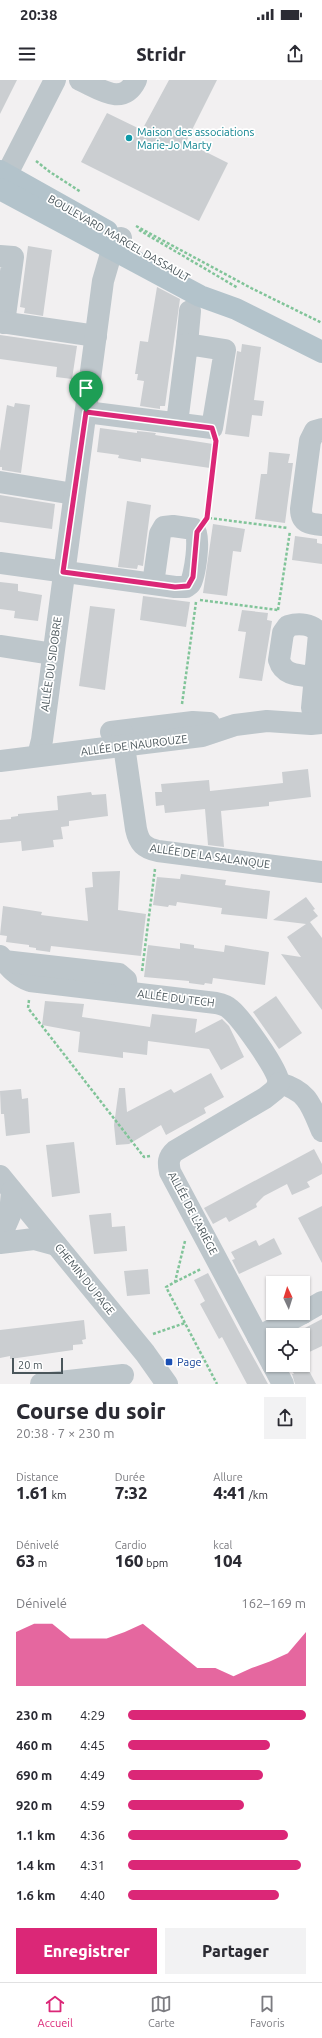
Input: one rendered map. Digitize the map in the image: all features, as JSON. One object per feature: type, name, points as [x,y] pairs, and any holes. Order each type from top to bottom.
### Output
[{"type":"main road","name":"BOULEVARD MARCEL DASSAULT","points":[[1,178],[123,234],[219,295],[238,299],[322,352]]},
{"type":"street","points":[[1,178],[55,80]]},
{"type":"street","points":[[80,80],[108,93],[117,94],[128,92],[136,80]]},
{"type":"street","name":"ALLÉE DU SIDOBRE","points":[[40,748],[103,282],[110,257],[123,234]]},
{"type":"street","points":[[0,256],[13,257],[2,323],[96,336]]},
{"type":"street","points":[[177,423],[190,311]]},
{"type":"street","points":[[86,412],[212,428],[225,350],[187,344]]},
{"type":"street","points":[[322,429],[315,431],[310,441],[301,509],[302,519],[307,522],[322,525]]},
{"type":"street","points":[[0,482],[74,494]]},
{"type":"street","points":[[0,563],[181,588],[190,584],[202,525],[190,528],[173,526],[164,527],[160,534],[153,584]]},
{"type":"street","points":[[0,746],[40,748],[123,738],[193,722],[235,725],[266,721],[311,724],[319,712],[315,677],[319,634],[309,626],[283,618],[283,633],[279,660],[280,664],[287,672],[293,675],[315,677]]},
{"type":"street","points":[[0,646],[52,654]]},
{"type":"street","name":"ALLÉE DE LA SALANQUE","points":[[123,738],[138,839],[145,847],[158,851],[322,872]]},
{"type":"street","points":[[0,761],[40,748]]},
{"type":"street","name":"ALLÉE DU TECH","points":[[2,958],[119,974],[126,980],[133,993]]},
{"type":"street","name":"ALLÉE DU TECH","points":[[2,958],[20,978],[30,982],[216,1003],[229,1008],[271,1063],[279,1083]]},
{"type":"street","points":[[279,1083],[293,1088],[308,1099],[322,1131]]},
{"type":"street","name":"ALLÉE DE L'ARIÈGE","points":[[266,1352],[170,1172],[169,1160],[175,1150],[265,1098],[275,1090],[279,1083]]},
{"type":"street","points":[[0,1238],[10,1215],[6,1184]]},
{"type":"street","name":"CHEMIN DU PAGE","points":[[6,1184],[140,1346],[167,1384]]},
{"type":"street","points":[[0,1243],[34,1239],[56,1245]]},
{"type":"street","points":[[310,1309],[322,1302]]},
{"type":"street","points":[[258,1337],[290,1320]]},
{"type":"street","points":[[41,1384],[124,1379],[129,1365],[140,1346]]},
{"type":"street","name":"ALLÉE DE L'ARIÈGE","points":[[277,1372],[283,1384]]},
{"type":"path","points":[[36,162],[83,194]]},
{"type":"path","points":[[123,234],[238,299]]},
{"type":"path","points":[[123,234],[251,288],[322,323]]},
{"type":"path","points":[[181,711],[197,600],[283,618],[290,529],[202,525],[216,441],[212,428]]},
{"type":"path","points":[[133,993],[158,851]]},
{"type":"path","points":[[30,982],[28,1008],[144,1157],[160,1155],[169,1160]]},
{"type":"path","points":[[175,1282],[192,1213]]},
{"type":"path","points":[[217,1384],[166,1287],[218,1261]]},
{"type":"path","points":[[140,1346],[185,1323]]},
{"type":"building","points":[[0,80],[17,80],[0,114]]},
{"type":"building","points":[[169,80],[217,80],[186,142],[228,163],[199,221],[81,162],[107,113],[142,130]]},
{"type":"building","points":[[28,246],[52,250],[43,316],[24,313],[25,308],[20,307]]},
{"type":"building","points":[[157,287],[180,299],[165,406],[160,406],[160,409],[140,406],[144,381],[137,380],[138,374],[135,374],[140,341],[148,342]]},
{"type":"building","points":[[0,335],[77,346],[72,379],[56,377],[57,367],[0,359]]},
{"type":"building","points":[[242,344],[261,347],[254,400],[264,401],[262,416],[252,415],[249,437],[225,434],[237,351],[241,352]]},
{"type":"building","points":[[15,403],[30,405],[21,473],[2,470],[2,467],[0,467],[0,451],[7,405],[14,407]]},
{"type":"building","points":[[100,428],[137,433],[137,431],[156,433],[155,435],[213,444],[210,468],[141,458],[141,462],[118,458],[119,455],[97,452]]},
{"type":"building","points":[[269,452],[290,454],[288,463],[293,463],[285,523],[255,519],[261,474],[267,474]]},
{"type":"building","points":[[0,495],[55,504],[52,529],[0,522]]},
{"type":"building","points":[[127,501],[151,505],[143,566],[138,565],[137,569],[118,567]]},
{"type":"building","points":[[213,524],[245,529],[241,552],[233,551],[227,596],[203,593]]},
{"type":"building","points":[[295,536],[317,539],[317,543],[322,544],[322,564],[292,560]]},
{"type":"building","points":[[0,582],[18,584],[18,591],[42,595],[38,621],[14,618],[15,611],[0,609]]},
{"type":"building","points":[[143,596],[190,602],[186,627],[140,620]]},
{"type":"building","points":[[90,606],[115,609],[105,690],[79,686]]},
{"type":"building","points":[[242,610],[268,613],[267,620],[272,621],[262,681],[239,678],[246,632],[238,631]]},
{"type":"building","points":[[308,769],[311,797],[269,802],[269,806],[221,811],[224,847],[208,845],[205,809],[165,813],[164,805],[156,806],[155,792],[162,792],[161,784],[209,780],[210,791],[283,783],[282,772]]},
{"type":"building","points":[[91,792],[92,795],[106,794],[108,816],[69,821],[69,826],[61,827],[63,839],[53,840],[54,847],[22,851],[21,841],[0,843],[0,820],[11,819],[11,817],[18,816],[18,814],[58,810],[57,796]]},
{"type":"building","points":[[120,871],[118,910],[146,914],[141,956],[51,946],[50,952],[36,950],[36,948],[29,947],[29,945],[6,942],[7,936],[0,935],[3,906],[42,912],[41,915],[88,921],[85,888],[93,887],[92,872]]},
{"type":"building","points":[[181,874],[226,880],[225,885],[270,891],[267,919],[221,914],[222,908],[177,902],[176,906],[169,905],[168,907],[153,905],[157,877],[180,879]]},
{"type":"building","points":[[306,897],[315,909],[313,910],[318,916],[310,922],[322,938],[322,1010],[281,954],[301,957],[287,937],[306,924],[273,920]]},
{"type":"building","points":[[180,943],[194,945],[194,948],[224,952],[225,945],[269,952],[265,985],[213,978],[212,984],[205,983],[204,985],[189,983],[189,981],[144,977],[148,945],[180,949]]},
{"type":"building","points":[[276,996],[302,1033],[279,1049],[253,1012]]},
{"type":"building","points":[[45,1001],[84,1004],[82,1017],[150,1027],[152,1014],[197,1019],[195,1033],[222,1019],[229,1026],[244,1057],[221,1070],[209,1049],[148,1041],[147,1055],[123,1052],[123,1058],[78,1052],[80,1032],[42,1025]]},
{"type":"building","points":[[211,1073],[224,1097],[204,1108],[206,1113],[166,1135],[161,1125],[129,1144],[116,1145],[114,1125],[119,1088],[125,1088],[127,1112],[171,1089],[174,1093]]},
{"type":"building","points":[[21,1089],[22,1099],[28,1098],[30,1133],[6,1136],[4,1114],[1,1114],[0,1091]]},
{"type":"building","points":[[74,1142],[80,1193],[52,1197],[46,1145]]},
{"type":"building","points":[[314,1149],[322,1164],[322,1174],[307,1182],[310,1187],[292,1195],[287,1184],[264,1196],[256,1204],[257,1207],[229,1222],[226,1217],[213,1224],[204,1208]]},
{"type":"building","points":[[322,1206],[322,1263],[298,1218]]},
{"type":"building","points":[[111,1213],[112,1227],[125,1226],[127,1251],[94,1254],[89,1215]]},
{"type":"building","points":[[274,1238],[282,1254],[239,1274],[232,1260],[235,1259],[231,1252],[256,1240],[259,1246]]},
{"type":"building","points":[[148,1269],[150,1294],[127,1296],[124,1271]]},
{"type":"building","points":[[208,1273],[268,1384],[247,1384],[222,1337],[219,1339],[200,1304],[205,1301],[194,1280]]},
{"type":"building","points":[[322,1319],[322,1346],[310,1352],[310,1328],[305,1328]]},
{"type":"building","points":[[84,1320],[86,1339],[82,1340],[83,1344],[73,1345],[73,1350],[10,1359],[10,1356],[0,1358],[0,1330]]},
{"type":"building","points":[[293,1372],[310,1372],[316,1384],[295,1384],[292,1374],[294,1374]]},
{"type":"place","name":"Maison des associations Marie-Jo Marty","points":[[129,138]]},
{"type":"place","name":"Page","points":[[169,1362]]},
{"type":"route","points":[[86,412],[212,428],[216,441],[207,518],[197,532],[198,540],[193,577],[188,586],[181,588],[63,572],[86,412]]}]
